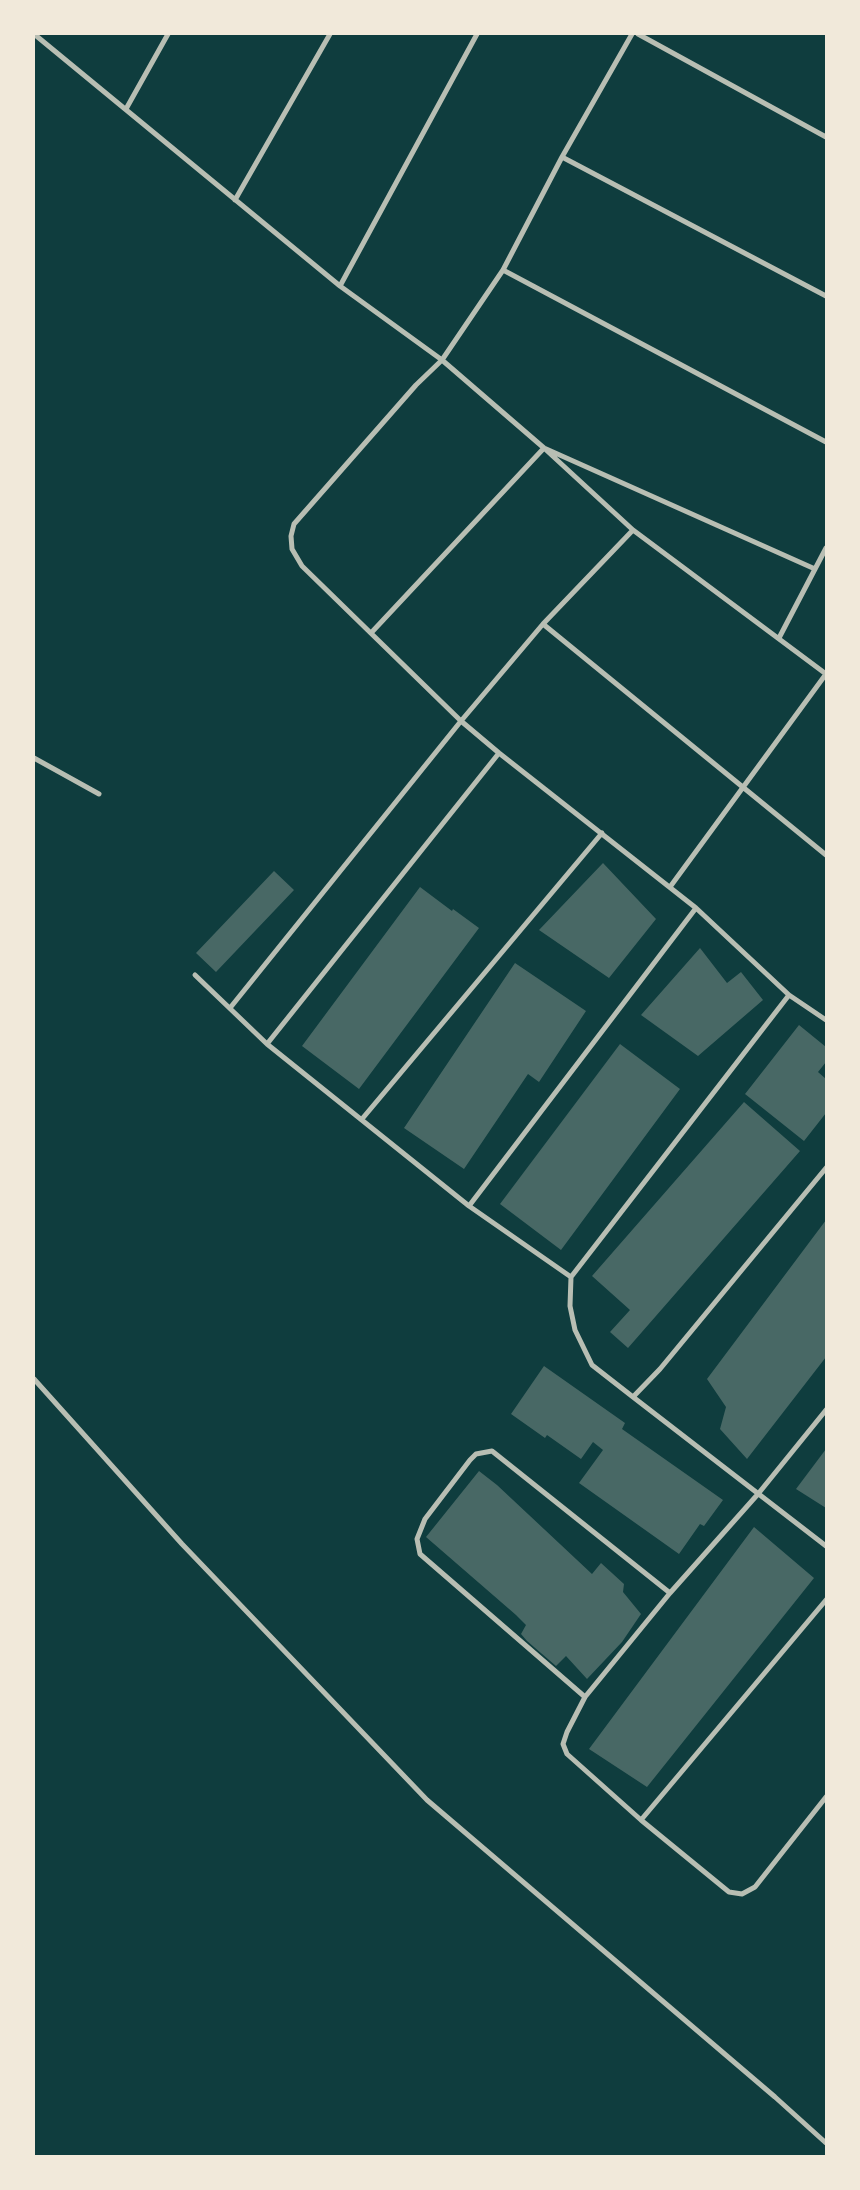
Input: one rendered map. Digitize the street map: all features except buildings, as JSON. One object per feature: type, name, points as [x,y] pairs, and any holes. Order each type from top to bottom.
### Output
[{"type":"street","points":[[126,110],[168,34]]},
{"type":"street","points":[[235,200],[330,34]]},
{"type":"street","points":[[340,286],[478,34]]},
{"type":"street","points":[[632,34],[562,157],[503,270],[442,360],[416,385],[294,524],[292,542],[296,558],[461,720],[499,753],[696,908],[788,994],[826,1020]]},
{"type":"street","points":[[638,34],[826,137]]},
{"type":"street","points":[[36,35],[340,286],[442,360],[544,448],[633,530],[826,674],[670,887]]},
{"type":"street","points":[[562,157],[826,296]]},
{"type":"street","points":[[503,270],[826,442]]},
{"type":"street","points":[[544,448],[815,569]]},
{"type":"street","points":[[371,633],[544,448]]},
{"type":"street","points":[[230,1008],[461,720],[543,624],[633,530]]},
{"type":"street","points":[[779,638],[826,548]]},
{"type":"street","points":[[543,624],[826,855]]},
{"type":"street","points":[[267,1044],[499,753]]},
{"type":"street","points":[[34,758],[99,794]]},
{"type":"street","points":[[362,1119],[602,833]]},
{"type":"street","points":[[469,1206],[696,908]]},
{"type":"street","points":[[195,975],[267,1044],[469,1206],[571,1277]]},
{"type":"street","points":[[788,994],[571,1277],[570,1306],[574,1322],[592,1365],[826,1546]]},
{"type":"street","points":[[633,1397],[660,1370],[826,1168]]},
{"type":"street","points":[[34,1379],[182,1544],[426,1800],[775,2097],[826,2143]]},
{"type":"street","points":[[826,1410],[758,1494],[670,1593],[584,1698],[563,1744],[567,1754],[641,1820],[729,1892],[742,1894],[755,1887],[826,1797]]},
{"type":"street","points":[[584,1698],[420,1554],[417,1539],[425,1519],[470,1460],[476,1454],[492,1451],[670,1593]]},
{"type":"street","points":[[641,1820],[826,1600]]}]
